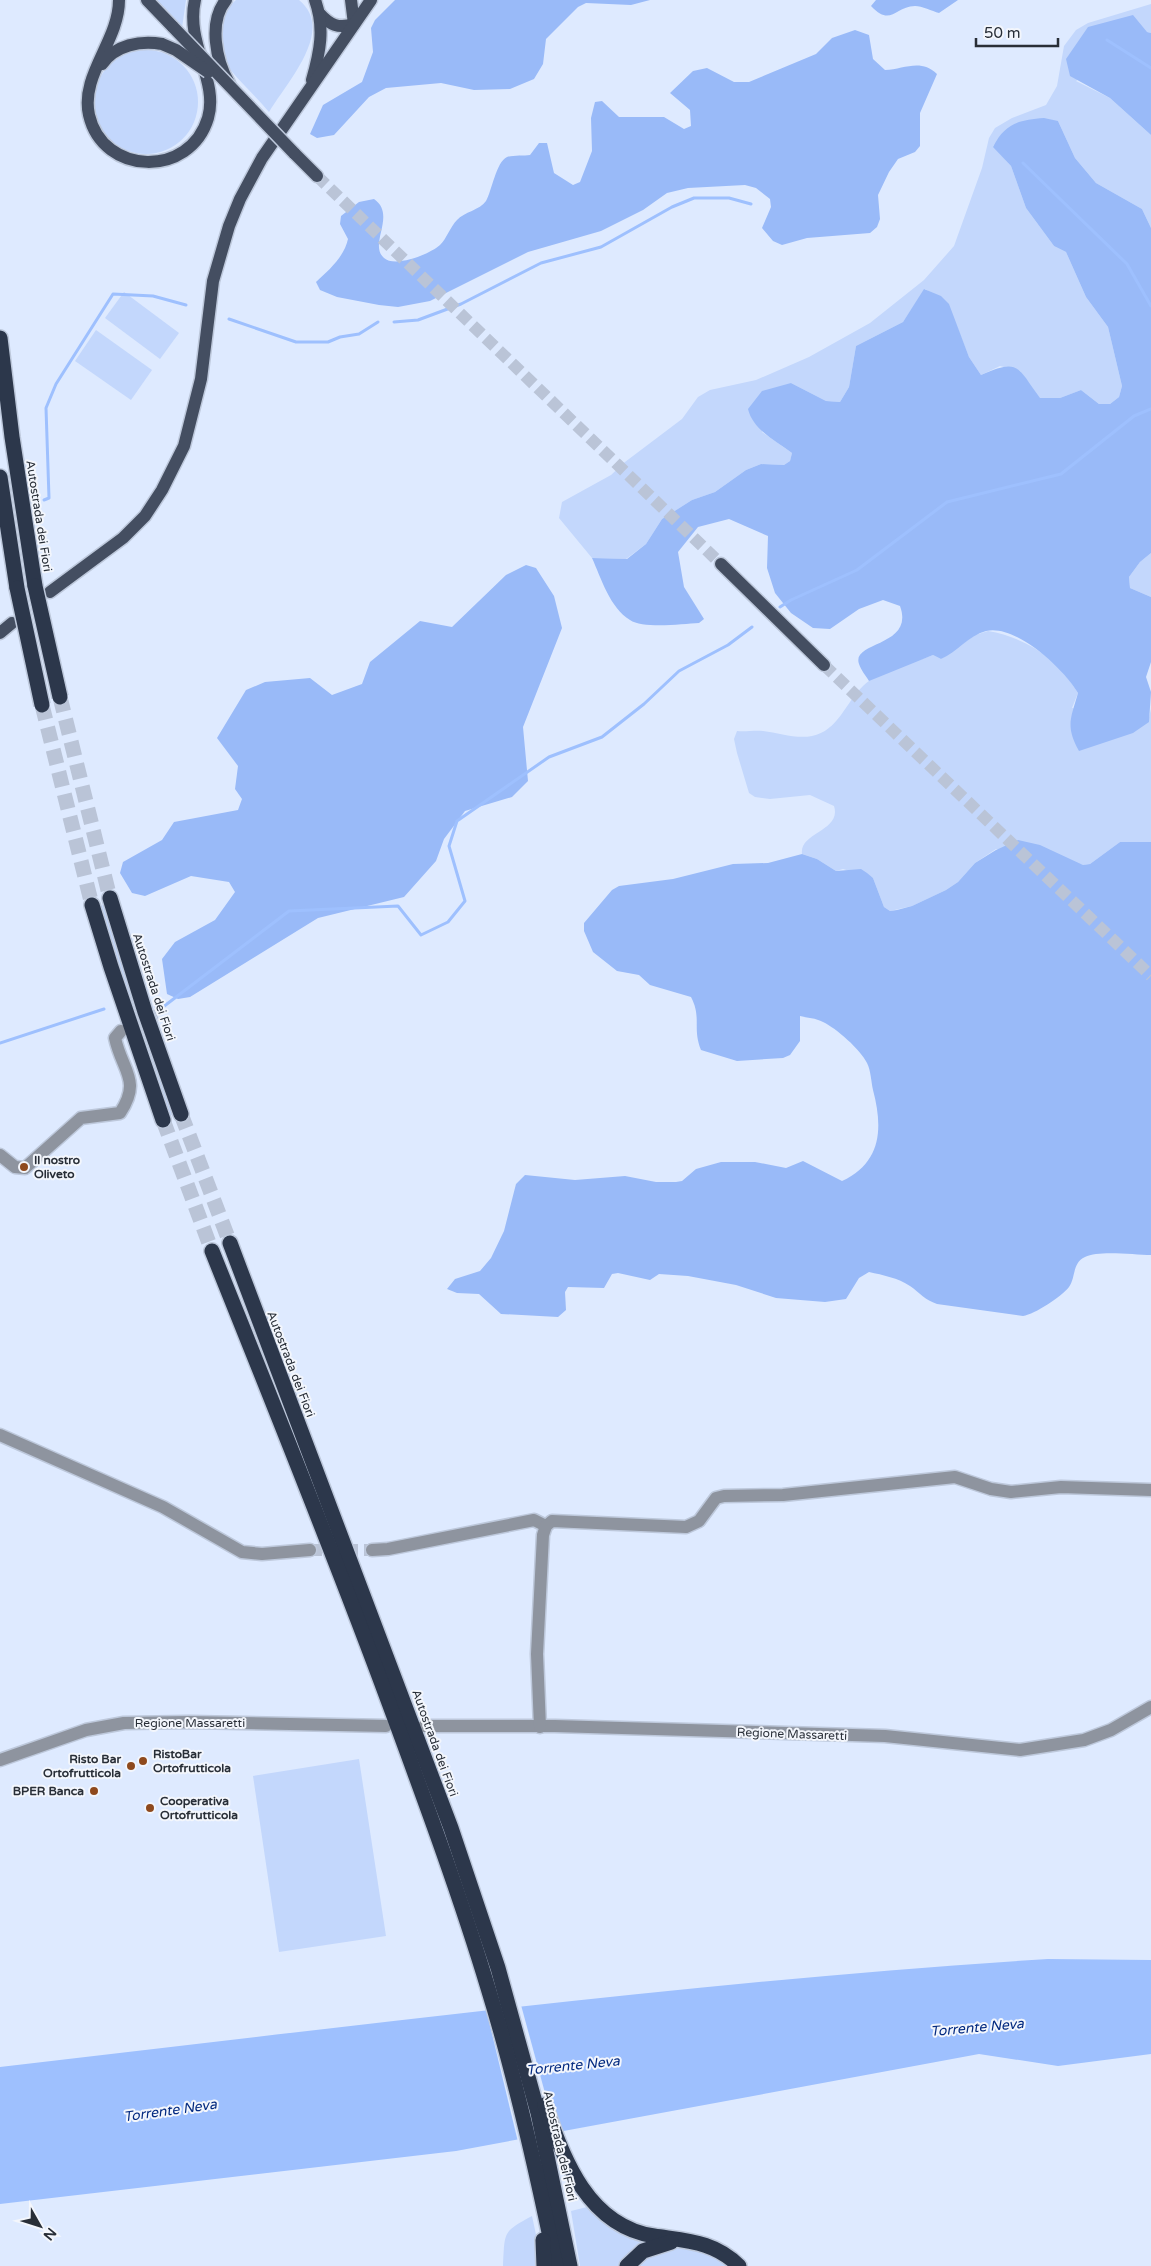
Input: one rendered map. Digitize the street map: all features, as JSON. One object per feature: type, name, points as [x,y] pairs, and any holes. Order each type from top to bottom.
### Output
[{"type":"highway","name":"Autostrada dei Fiori","points":[[0,338],[12,437],[35,586],[60,697]]},
{"type":"highway","points":[[0,477],[17,588],[42,705]]},
{"type":"highway","name":"Autostrada dei Fiori","points":[[110,898],[145,1012],[181,1114]]},
{"type":"highway","points":[[92,906],[163,1120]]},
{"type":"highway","name":"Autostrada dei Fiori","points":[[230,1243],[444,1830],[570,2266]]},
{"type":"highway","name":"Autostrada dei Fiori","points":[[212,1251],[498,1968],[524,2059],[549,2197],[556,2266]]},
{"type":"highway","points":[[524,2059],[542,2099],[564,2158],[586,2192],[608,2217],[636,2232],[710,2246],[729,2257],[738,2266]]},
{"type":"highway","points":[[544,2266],[549,2197]]},
{"type":"highway","points":[[627,2266],[635,2257],[652,2247],[680,2239]]},
{"type":"main road","points":[[119,0],[115,30],[93,76],[88,94],[88,114],[100,140],[114,153],[132,161],[150,163],[170,160],[187,150],[198,139],[206,126],[210,106],[208,90],[193,34],[192,18],[195,0]]},
{"type":"main road","points":[[147,0],[317,176]]},
{"type":"main road","points":[[226,0],[218,14],[217,52],[223,72],[233,89]]},
{"type":"main road","points":[[351,0],[354,24]]},
{"type":"main road","points":[[50,592],[123,538],[145,516],[162,490],[184,446],[201,379],[209,300],[229,226],[253,173],[370,0]]},
{"type":"main road","points":[[315,4],[328,23],[335,26],[354,24]]},
{"type":"main road","points":[[309,91],[321,44],[315,4]]},
{"type":"main road","points":[[93,76],[106,58],[123,48],[138,43],[162,44],[189,59],[233,89]]},
{"type":"main road","points":[[721,564],[824,665]]},
{"type":"main road","points":[[0,633],[12,623]]},
{"type":"street","points":[[0,1155],[15,1167],[25,1168],[81,1118],[120,1114],[128,1100],[131,1088],[130,1079],[115,1038],[120,1031]]},
{"type":"street","points":[[0,1434],[163,1507],[242,1552],[262,1554],[310,1550]]},
{"type":"street","points":[[540,1726],[537,1654],[542,1535],[546,1526],[552,1521],[567,1520],[686,1527],[699,1521],[716,1498],[724,1496],[783,1495],[955,1477],[991,1489],[1011,1492],[1061,1487],[1151,1490]]},
{"type":"street","points":[[372,1550],[388,1549],[534,1520],[546,1526]]},
{"type":"street","name":"Regione Massaretti","points":[[424,1726],[540,1726],[885,1736],[1020,1750],[1084,1740],[1111,1730],[1151,1707]]},
{"type":"street","name":"Regione Massaretti","points":[[0,1760],[86,1730],[124,1723],[198,1722],[386,1726]]},
{"type":"shaded area","points":[[156,0],[186,0],[182,28]]},
{"type":"shaded area","points":[[236,0],[299,0],[309,12],[312,26],[311,41],[305,56],[269,112],[232,71],[219,51],[218,35],[220,27],[226,12]]},
{"type":"shaded area","points":[[395,0],[650,0],[631,5],[586,3],[578,7],[546,39],[543,64],[534,79],[510,89],[474,90],[441,83],[386,88],[369,97],[334,135],[317,138],[310,134],[323,105],[362,82],[373,52],[371,28],[375,20]]},
{"type":"shaded area","points":[[876,0],[958,0],[939,13],[915,6],[902,9],[893,14],[883,15],[871,6]]},
{"type":"shaded area","points":[[1151,4],[1151,33],[1147,32],[1076,81],[1110,98],[1151,135],[1151,228],[1142,209],[1096,183],[1075,158],[1058,121],[993,146],[1011,166],[1026,208],[1054,246],[1066,252],[1086,297],[1108,327],[1122,386],[1119,397],[1110,404],[1099,404],[1081,390],[1060,398],[1039,398],[1020,371],[1000,366],[981,375],[969,357],[948,304],[925,289],[903,322],[856,346],[849,387],[840,402],[826,401],[791,383],[762,432],[792,453],[790,461],[784,465],[761,464],[746,470],[715,492],[692,500],[662,519],[646,544],[626,559],[592,558],[559,518],[562,502],[611,475],[625,462],[682,419],[698,397],[710,390],[756,380],[809,357],[870,323],[924,280],[954,246],[982,168],[989,138],[995,128],[1012,118],[1046,105],[1057,86],[1064,46],[1076,30],[1088,23]]},
{"type":"shaded area","points":[[1133,15],[1147,32],[1151,33],[1151,135],[1110,98],[1070,76],[1066,59],[1088,27]]},
{"type":"shaded area","points":[[855,30],[869,35],[873,59],[885,70],[919,65],[931,69],[937,74],[920,113],[920,146],[915,152],[898,159],[889,172],[878,195],[880,219],[877,227],[870,233],[807,238],[782,245],[773,241],[762,228],[771,207],[770,199],[756,188],[745,185],[688,188],[667,193],[643,210],[601,231],[528,252],[430,301],[398,307],[379,305],[337,297],[320,290],[316,282],[343,252],[348,239],[340,224],[341,216],[359,202],[374,199],[380,206],[383,213],[383,221],[379,245],[380,252],[384,258],[389,261],[412,259],[435,249],[445,239],[457,220],[486,201],[500,165],[507,157],[530,155],[539,143],[547,143],[554,173],[573,185],[580,182],[592,151],[591,118],[595,102],[602,101],[619,117],[664,117],[684,129],[691,126],[690,110],[670,93],[693,71],[707,68],[734,82],[749,82],[816,54],[832,38]]},
{"type":"shaded area","points":[[146,50],[166,54],[183,65],[194,82],[198,102],[194,122],[183,139],[166,150],[146,154],[126,150],[109,139],[98,122],[94,102],[98,82],[109,65],[126,54]]},
{"type":"shaded area","points":[[1044,118],[1058,121],[1075,158],[1096,183],[1142,209],[1151,228],[1151,553],[1140,562],[1129,577],[1130,588],[1151,597],[1151,662],[1146,677],[1151,692],[1149,722],[1133,733],[1079,751],[1071,728],[1078,693],[1062,672],[1038,650],[1011,634],[998,631],[980,633],[941,659],[933,655],[869,681],[859,664],[859,657],[864,651],[892,636],[899,629],[902,619],[900,606],[883,600],[859,609],[830,629],[813,628],[791,613],[775,593],[767,568],[768,536],[729,519],[698,527],[678,552],[684,587],[704,619],[699,623],[653,625],[636,623],[623,615],[607,592],[592,558],[627,559],[646,544],[662,519],[692,500],[715,492],[746,470],[761,464],[784,465],[790,461],[792,453],[760,429],[748,409],[762,391],[791,383],[826,401],[840,402],[849,387],[856,346],[903,322],[924,289],[941,296],[949,304],[969,357],[981,375],[1003,367],[1016,368],[1027,379],[1040,398],[1060,398],[1081,390],[1099,404],[1110,404],[1119,397],[1122,386],[1108,327],[1086,297],[1066,252],[1054,246],[1026,208],[1011,166],[993,147],[1003,133],[1014,124]]},
{"type":"shaded area","points":[[124,292],[179,333],[160,359],[105,318]]},
{"type":"shaded area","points":[[96,330],[152,370],[131,400],[75,361]]},
{"type":"shaded area","points":[[1151,553],[1151,597],[1130,588],[1129,577],[1140,562]]},
{"type":"shaded area","points":[[526,565],[536,568],[554,596],[562,628],[523,727],[528,781],[512,797],[465,811],[444,839],[436,861],[404,897],[318,918],[190,997],[178,999],[167,994],[162,959],[175,942],[215,920],[235,892],[229,882],[191,876],[145,896],[132,893],[120,873],[123,862],[162,840],[174,822],[238,810],[242,799],[235,789],[238,766],[217,738],[246,690],[265,682],[310,678],[332,695],[362,684],[370,662],[420,621],[452,627],[506,575]]},
{"type":"shaded area","points":[[988,631],[1028,644],[1051,660],[1078,693],[1072,708],[1148,722],[1151,709],[1151,842],[1120,842],[1090,864],[1083,865],[996,849],[975,863],[958,882],[946,890],[912,906],[890,911],[884,907],[873,878],[843,869],[836,871],[817,859],[802,854],[803,847],[807,841],[832,821],[835,814],[834,806],[810,795],[770,799],[755,797],[749,793],[734,739],[737,731],[763,731],[800,737],[821,733],[835,722],[863,686],[878,675],[933,655],[941,659],[975,635]]},
{"type":"shaded area","points":[[1018,840],[1040,845],[1083,865],[1090,864],[1120,842],[1151,842],[1151,1255],[1108,1253],[1085,1257],[1076,1266],[1071,1283],[1065,1291],[1041,1309],[1023,1316],[937,1304],[900,1281],[869,1272],[859,1278],[846,1299],[825,1302],[776,1298],[736,1285],[688,1276],[659,1274],[650,1280],[618,1273],[612,1274],[604,1288],[568,1287],[565,1292],[566,1310],[558,1317],[501,1314],[479,1294],[457,1293],[447,1289],[455,1279],[480,1271],[491,1258],[504,1231],[516,1184],[525,1175],[575,1180],[625,1176],[656,1182],[676,1182],[682,1181],[696,1169],[721,1162],[755,1162],[786,1168],[803,1161],[842,1181],[865,1164],[872,1154],[878,1130],[876,1104],[868,1066],[854,1046],[828,1025],[800,1016],[800,1041],[790,1055],[783,1058],[737,1061],[701,1050],[697,1035],[696,1011],[691,997],[650,985],[639,975],[617,971],[593,952],[584,931],[584,923],[612,890],[619,886],[673,879],[733,864],[768,863],[802,854],[817,859],[836,871],[861,869],[873,878],[884,907],[890,911],[912,906],[946,890],[958,882],[975,863],[996,850]]},
{"type":"shaded area","points":[[107,904],[175,1114],[169,1116],[132,1009],[100,906]]},
{"type":"shaded area","points":[[359,1759],[386,1936],[279,1952],[253,1776]]},
{"type":"shaded area","points":[[591,2206],[647,2240],[647,2243],[633,2250],[620,2266],[580,2266],[571,2211]]},
{"type":"shaded area","points":[[532,2216],[538,2244],[539,2266],[503,2266],[507,2234],[515,2226]]},
{"type":"shaded area","points":[[683,2247],[707,2253],[728,2266],[634,2266],[657,2253]]},
{"type":"water","name":"Torrente Neva","points":[[1048,1959],[1151,1960],[1151,2054],[1058,2066],[979,2054],[456,2151],[0,2204],[0,2067],[654,1992],[917,1968]]},
{"type":"pier","points":[[521,2005],[551,2115],[554,2135],[518,2142],[486,2009]]},
{"type":"waterway","points":[[1107,40],[1151,68]]},
{"type":"waterway","points":[[1023,163],[1127,264],[1151,306]]},
{"type":"waterway","points":[[394,322],[418,320],[461,304],[541,263],[601,247],[672,207],[694,198],[729,198],[751,204]]},
{"type":"waterway","points":[[44,500],[49,498],[46,408],[56,384],[113,294],[153,296],[186,305]]},
{"type":"waterway","points":[[229,319],[296,342],[328,342],[340,337],[359,334],[378,322]]},
{"type":"waterway","points":[[780,607],[791,600],[857,570],[947,502],[1061,474],[1134,416],[1151,409]]},
{"type":"waterway","points":[[156,1007],[163,1007],[289,911],[398,906],[421,935],[448,922],[465,901],[449,846],[457,821],[549,757],[602,737],[644,704],[679,671],[728,645],[752,627]]},
{"type":"waterway","points":[[0,1043],[104,1009]]},
{"type":"tunnel","points":[[317,176],[721,564]]},
{"type":"tunnel","points":[[824,665],[1151,976]]},
{"type":"tunnel","points":[[60,697],[110,898]]},
{"type":"tunnel","points":[[42,705],[92,905]]},
{"type":"tunnel","points":[[123,1030],[157,1015]]},
{"type":"tunnel","points":[[181,1114],[230,1243]]},
{"type":"tunnel","points":[[163,1120],[212,1251]]},
{"type":"tunnel","points":[[310,1550],[372,1550]]},
{"type":"place","name":"Il nostro Oliveto","points":[[24,1167]]},
{"type":"place","name":"RistoBar Ortofrutticola","points":[[143,1761]]},
{"type":"place","name":"Risto Bar Ortofrutticola","points":[[131,1766]]},
{"type":"place","name":"BPER Banca","points":[[94,1791]]},
{"type":"place","name":"Cooperativa Ortofrutticola","points":[[150,1808]]}]
